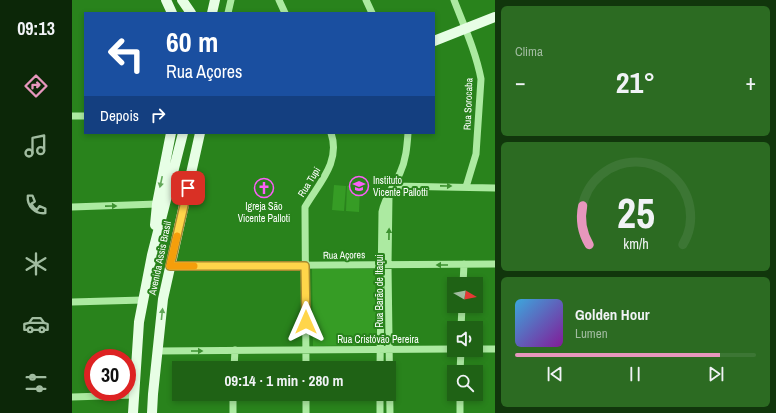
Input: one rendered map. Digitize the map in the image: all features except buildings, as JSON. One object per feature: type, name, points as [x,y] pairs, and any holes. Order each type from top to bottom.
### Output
[{"type":"main road","points":[[166,0],[172,12]]},
{"type":"main road","points":[[182,0],[190,12]]},
{"type":"main road","points":[[212,12],[215,0]]},
{"type":"main road","points":[[435,41],[495,17]]},
{"type":"main road","name":"Avenida Assis Brasil","points":[[136,358],[139,322],[161,204],[172,134]]},
{"type":"main road","points":[[161,204],[183,134]]},
{"type":"main road","name":"Avenida Assis Brasil","points":[[152,413],[164,299],[200,134]]},
{"type":"main road","name":"Avenida Assis Brasil","points":[[132,413],[133,401]]},
{"type":"street","points":[[228,12],[231,0]]},
{"type":"street","points":[[280,0],[285,12]]},
{"type":"street","points":[[366,0],[372,12]]},
{"type":"street","name":"Rua Sorocaba","points":[[454,0],[479,70],[481,83],[476,154],[466,186]]},
{"type":"street","points":[[72,116],[84,116]]},
{"type":"street","name":"Rua Tupi","points":[[306,361],[305,206],[329,169],[332,161],[334,146],[330,134]]},
{"type":"street","name":"Rua Barão de Itaqui","points":[[380,361],[389,193],[401,172],[406,156],[408,134]]},
{"type":"street","points":[[393,186],[466,186],[495,188]]},
{"type":"street","points":[[72,206],[161,204]]},
{"type":"street","points":[[463,277],[464,264]]},
{"type":"street","name":"Rua Açores","points":[[170,266],[495,264]]},
{"type":"street","name":"Rua Barão de Itaqui","points":[[385,265],[390,410]]},
{"type":"street","points":[[72,302],[143,300]]},
{"type":"street","name":"Rua Cristóvão Pereira","points":[[158,351],[447,349]]},
{"type":"street","points":[[483,349],[495,349]]},
{"type":"street","points":[[234,361],[235,350]]},
{"type":"street","points":[[72,397],[84,397]]},
{"type":"street","points":[[233,401],[233,413]]},
{"type":"street","points":[[306,401],[306,413]]},
{"type":"street","points":[[460,401],[460,413]]},
{"type":"street","points":[[380,410],[390,410]]},
{"type":"green space","points":[[334,185],[346,186],[344,211],[332,210]]},
{"type":"green space","points":[[347,186],[360,187],[359,212],[346,211]]},
{"type":"green space","points":[[312,269],[375,269],[377,345],[313,346]]},
{"type":"slow traffic","points":[[177,236],[170,266],[194,266]]},
{"type":"place","name":"Instituto Vicente Pallotti","points":[[359,186]]},
{"type":"place","name":"Igreja São Vicente Palloti","points":[[264,188]]},
{"type":"route","points":[[188,188],[170,266],[305,266],[306,322]]}]
